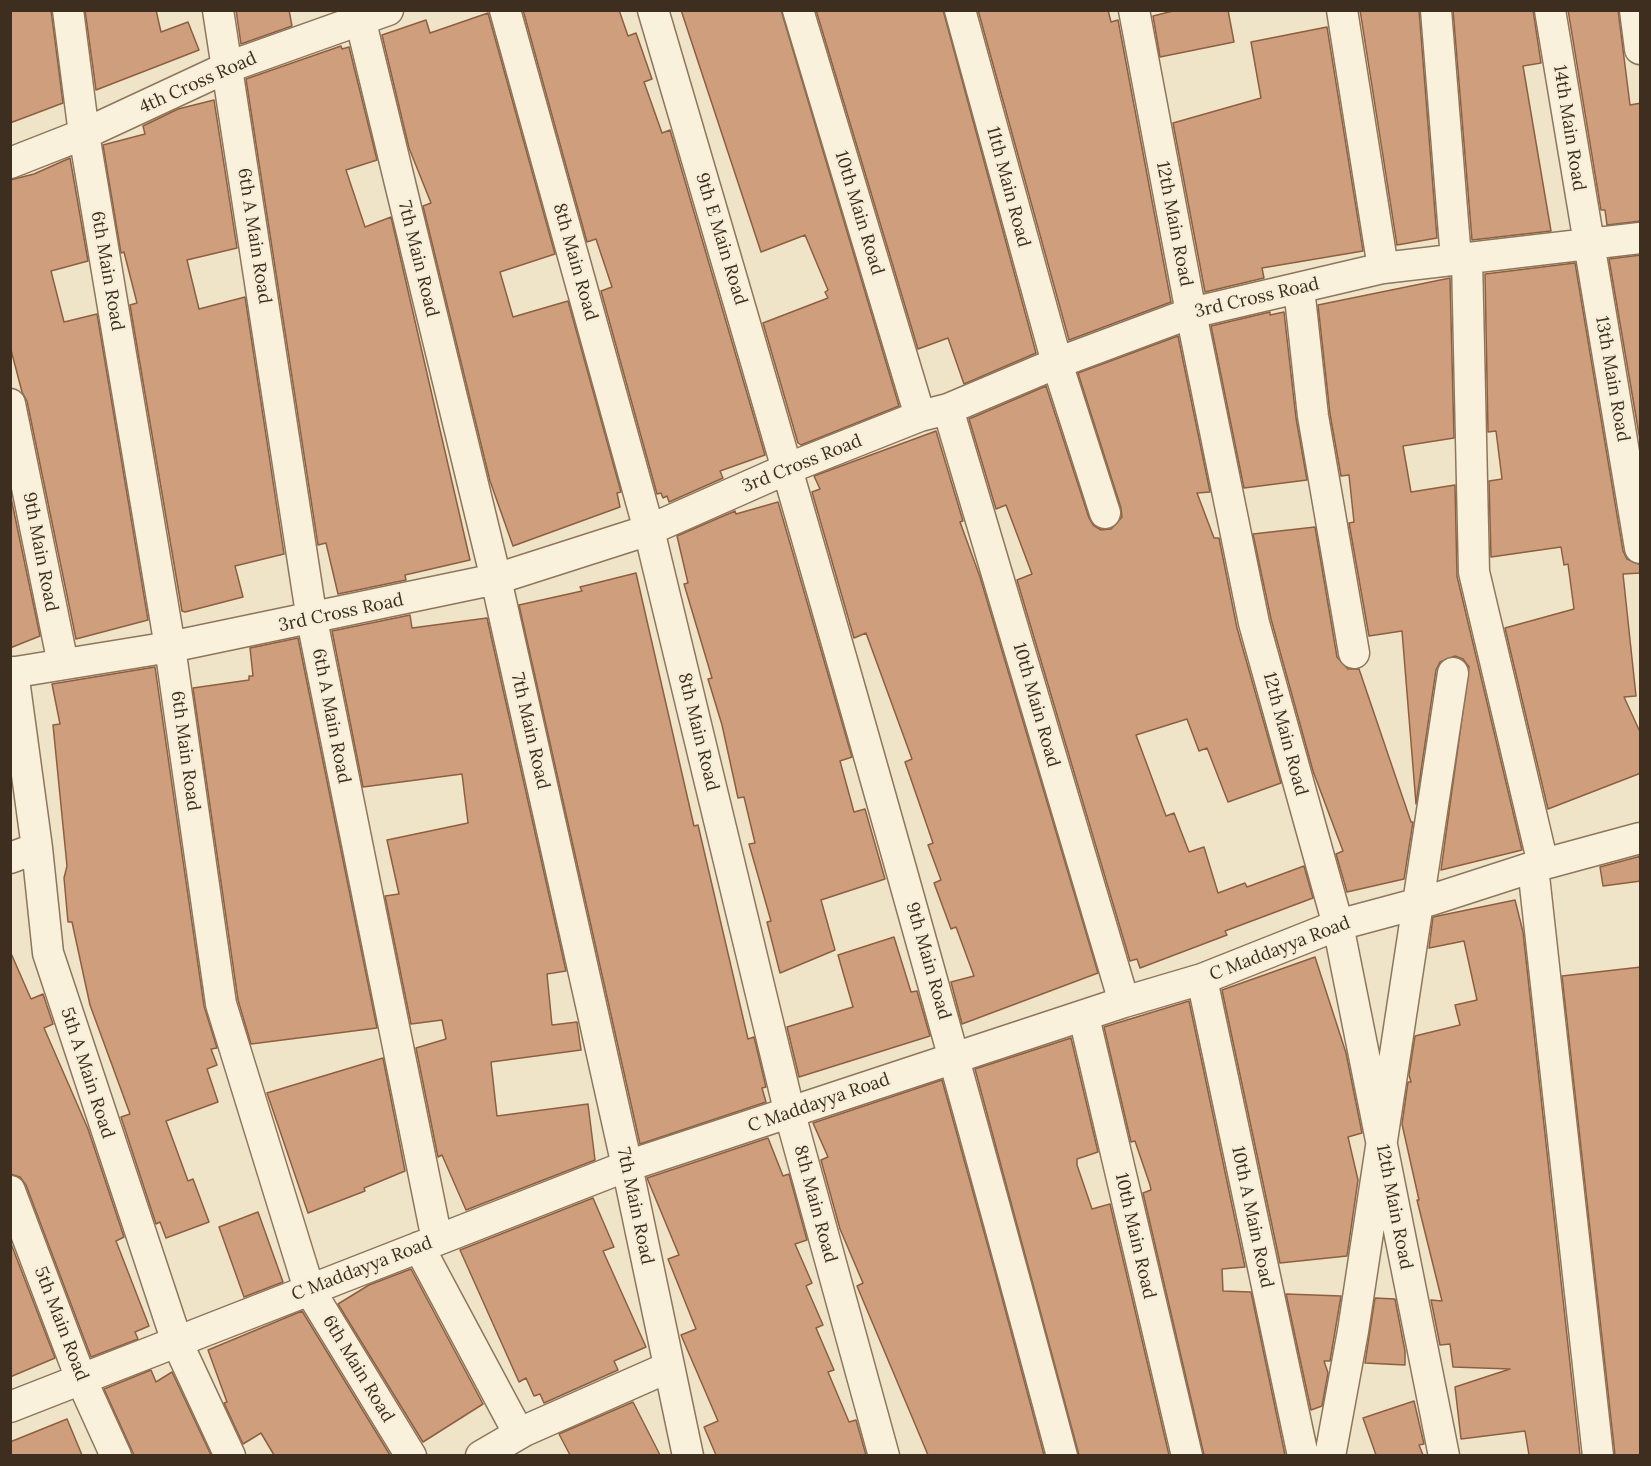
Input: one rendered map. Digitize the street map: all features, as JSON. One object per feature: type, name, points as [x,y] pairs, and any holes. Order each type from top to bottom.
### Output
[{"type":"street","name":"6th Main Road","points":[[68,10],[84,134],[170,647],[221,1004],[309,1289],[411,1455]]},
{"type":"street","name":"6th A Main Road","points":[[218,10],[312,620],[428,1243],[519,1434]]},
{"type":"street","name":"4th Cross Road","points":[[10,163],[84,134],[228,67],[359,15],[388,10]]},
{"type":"street","name":"8th Main Road","points":[[505,10],[649,530],[790,1114],[884,1455]]},
{"type":"street","name":"9th E Main Road","points":[[653,10],[789,468]]},
{"type":"street","name":"10th Main Road","points":[[798,10],[934,413],[1124,1002]]},
{"type":"street","name":"11th Main Road","points":[[960,10],[1057,363],[1105,513]]},
{"type":"street","name":"12th Main Road","points":[[1134,10],[1191,313],[1254,623],[1338,925],[1444,1455]]},
{"type":"street","points":[[1342,10],[1383,268]]},
{"type":"street","points":[[1436,10],[1462,259],[1474,572],[1538,866],[1598,1455]]},
{"type":"street","name":"14th Main Road","points":[[1550,10],[1588,245]]},
{"type":"street","points":[[1635,10],[1641,49]]},
{"type":"street","name":"7th Main Road","points":[[359,15],[496,579],[627,1166],[688,1455]]},
{"type":"street","name":"3rd Cross Road","points":[[12,672],[170,647],[312,620],[496,579],[649,530],[789,468],[1191,313],[1383,268],[1641,238]]},
{"type":"street","name":"13th Main Road","points":[[1588,245],[1639,529]]},
{"type":"street","points":[[1299,288],[1313,416],[1354,653]]},
{"type":"street","name":"9th Main Road","points":[[10,404],[63,664]]},
{"type":"street","name":"9th Main Road","points":[[789,468],[956,1058],[1062,1455]]},
{"type":"street","name":"5th A Main Road","points":[[12,672],[24,853],[48,953],[177,1342],[230,1455]]},
{"type":"street","points":[[1330,1455],[1353,1331],[1416,904],[1453,673]]},
{"type":"street","name":"C Maddayya Road","points":[[10,1407],[627,1166],[1124,1002],[1202,979],[1338,925],[1641,838]]},
{"type":"street","name":"10th A Main Road","points":[[1202,979],[1303,1455]]},
{"type":"street","name":"10th Main Road","points":[[1084,1017],[1187,1455]]},
{"type":"street","name":"5th Main Road","points":[[10,1191],[81,1379],[116,1455]]},
{"type":"street","points":[[481,1455],[519,1434],[669,1367]]},
{"type":"building","points":[[10,10],[51,10],[63,103],[10,123]]},
{"type":"building","points":[[85,10],[156,10],[161,32],[188,22],[199,50],[96,90]]},
{"type":"building","points":[[236,10],[289,10],[292,26],[241,44]]},
{"type":"building","points":[[523,10],[619,10],[628,36],[636,33],[652,79],[644,82],[662,133],[670,130],[765,455],[720,471],[723,478],[669,502],[667,496],[663,498],[661,493],[657,494],[601,291],[612,287],[596,239],[587,242]]},
{"type":"building","points":[[681,10],[781,10],[899,406],[801,445],[798,443],[763,323],[828,298],[825,292],[828,290],[805,235],[761,252]]},
{"type":"building","points":[[816,10],[943,10],[1036,353],[964,384],[948,338],[918,349]]},
{"type":"building","points":[[978,10],[1108,10],[1111,22],[1118,20],[1171,302],[1069,340]]},
{"type":"building","points":[[1177,10],[1228,10],[1234,42],[1160,57],[1153,16]]},
{"type":"building","points":[[1360,10],[1419,10],[1437,238],[1397,245]]},
{"type":"building","points":[[1453,10],[1533,10],[1541,63],[1523,66],[1551,231],[1472,240]]},
{"type":"building","points":[[1568,10],[1618,10],[1630,105],[1641,103],[1641,221],[1607,225],[1605,210],[1601,210]]},
{"type":"building","points":[[488,13],[555,254],[500,272],[513,317],[568,301],[621,492],[617,493],[620,507],[513,546],[490,481],[423,206],[431,203],[409,148],[382,35],[426,20],[430,33]]},
{"type":"building","points":[[1327,27],[1363,251],[1262,268],[1264,278],[1205,292],[1173,123],[1261,98],[1251,42]]},
{"type":"building","points":[[341,46],[342,49],[349,47],[377,160],[346,170],[365,227],[391,217],[470,560],[405,575],[406,580],[338,594],[326,543],[318,545],[246,79]]},
{"type":"building","points":[[214,100],[237,248],[187,260],[199,309],[245,297],[284,554],[235,566],[243,597],[185,612],[182,611],[130,305],[137,303],[124,252],[121,253],[103,145],[145,134],[143,126],[178,109]]},
{"type":"building","points":[[70,158],[88,261],[51,271],[64,322],[97,314],[148,620],[76,639],[27,401],[22,392],[10,346],[10,180],[34,174]]},
{"type":"building","points":[[1641,255],[1641,446],[1609,259]]},
{"type":"building","points":[[1575,263],[1623,551],[1627,559],[1641,565],[1641,573],[1623,574],[1636,696],[1624,697],[1641,734],[1641,773],[1548,809],[1505,628],[1574,609],[1568,564],[1564,565],[1561,547],[1491,557],[1489,481],[1502,479],[1496,431],[1488,432],[1485,274]]},
{"type":"building","points":[[1450,278],[1454,438],[1403,446],[1411,492],[1455,485],[1457,576],[1522,850],[1441,870],[1469,667],[1463,659],[1455,656],[1440,662],[1436,670],[1416,804],[1402,631],[1369,636],[1349,523],[1354,522],[1349,475],[1341,476],[1330,414],[1318,305]]},
{"type":"building","points":[[1270,312],[1270,315],[1284,312],[1296,418],[1307,480],[1244,488],[1211,326]]},
{"type":"building","points":[[1178,336],[1210,492],[1197,493],[1214,538],[1219,538],[1237,628],[1281,783],[1228,802],[1207,748],[1199,751],[1187,719],[1136,735],[1166,816],[1174,813],[1189,852],[1204,847],[1218,893],[1245,883],[1247,887],[1304,866],[1313,898],[1225,931],[1227,935],[1140,968],[1137,959],[1130,961],[1017,580],[1032,574],[1006,505],[996,509],[969,419],[1046,386],[1089,518],[1093,525],[1101,530],[1111,529],[1122,517],[1121,508],[1078,373]]},
{"type":"building","points":[[936,431],[963,521],[960,522],[980,577],[1098,973],[962,1024],[951,982],[974,976],[956,927],[951,929],[934,883],[941,880],[928,845],[933,843],[905,762],[912,759],[866,633],[854,638],[812,492],[820,489],[814,476]]},
{"type":"building","points":[[10,493],[40,636],[10,648]]},
{"type":"building","points":[[778,502],[852,757],[840,761],[854,812],[865,809],[885,879],[821,900],[835,950],[780,973],[767,922],[771,921],[749,844],[755,843],[744,797],[738,798],[722,725],[708,679],[712,678],[684,584],[688,583],[677,536],[735,511],[736,514]]},
{"type":"building","points":[[1315,527],[1337,657],[1348,669],[1359,669],[1411,822],[1413,822],[1404,879],[1347,892],[1336,854],[1343,851],[1313,771],[1271,619],[1253,534]]},
{"type":"building","points":[[636,573],[694,826],[698,825],[748,1039],[754,1037],[766,1087],[762,1088],[766,1102],[640,1144],[519,605],[582,591],[580,587]]},
{"type":"building","points":[[410,615],[412,628],[487,618],[566,971],[547,974],[552,1025],[577,1022],[581,1050],[491,1062],[497,1116],[588,1104],[595,1160],[466,1210],[442,1155],[438,1157],[416,1048],[446,1039],[442,1020],[411,1024],[385,896],[399,894],[387,840],[468,823],[462,774],[363,787],[332,631]]},
{"type":"building","points":[[298,638],[377,1028],[251,1044],[238,1000],[193,688],[249,680],[249,676],[253,676],[250,648]]},
{"type":"building","points":[[155,667],[204,1006],[217,1048],[211,1049],[217,1065],[207,1069],[218,1102],[166,1121],[188,1181],[193,1179],[209,1222],[166,1238],[160,1222],[156,1224],[121,1117],[130,1114],[90,1005],[72,922],[68,922],[64,878],[67,866],[53,725],[60,724],[52,684]]},
{"type":"building","points":[[1641,856],[1641,881],[1603,886],[1600,867]]},
{"type":"building","points":[[1515,900],[1523,932],[1580,1455],[1529,1455],[1525,1431],[1461,1439],[1455,1387],[1510,1369],[1453,1367],[1450,1344],[1440,1345],[1431,1300],[1442,1301],[1417,1200],[1419,1200],[1402,1124],[1408,1082],[1411,1082],[1409,1075],[1415,1036],[1460,1025],[1455,1005],[1477,1000],[1464,941],[1429,948],[1433,917]]},
{"type":"building","points":[[894,937],[911,992],[917,991],[930,1036],[799,1077],[787,1027],[853,1007],[838,955]]},
{"type":"building","points":[[10,951],[31,999],[43,994],[53,1024],[44,1028],[88,1129],[124,1237],[116,1241],[149,1326],[135,1332],[138,1339],[91,1357],[26,1185],[20,1177],[10,1174]]},
{"type":"building","points":[[1315,957],[1346,1053],[1362,1133],[1348,1137],[1358,1180],[1347,1256],[1280,1263],[1222,990]]},
{"type":"building","points":[[1641,967],[1641,1455],[1615,1455],[1562,976]]},
{"type":"building","points":[[1189,1001],[1245,1267],[1222,1269],[1223,1291],[1251,1292],[1285,1455],[1204,1455],[1143,1193],[1151,1190],[1150,1185],[1135,1141],[1131,1142],[1104,1027]]},
{"type":"building","points":[[1071,1038],[1098,1152],[1077,1159],[1077,1165],[1092,1209],[1110,1204],[1169,1455],[1079,1455],[975,1069]]},
{"type":"building","points":[[383,1058],[405,1171],[364,1188],[365,1191],[308,1213],[267,1093]]},
{"type":"building","points":[[942,1080],[1044,1455],[928,1455],[857,1286],[863,1283],[840,1229],[821,1160],[828,1157],[813,1123]]},
{"type":"building","points":[[768,1138],[783,1176],[789,1174],[807,1240],[795,1244],[812,1283],[806,1286],[823,1325],[816,1328],[834,1370],[828,1372],[849,1422],[856,1420],[866,1455],[716,1455],[704,1427],[718,1421],[681,1335],[696,1329],[668,1259],[679,1255],[647,1178]]},
{"type":"building","points":[[593,1198],[614,1247],[603,1251],[646,1347],[614,1361],[618,1370],[544,1403],[540,1394],[534,1396],[526,1378],[519,1382],[460,1250]]},
{"type":"building","points":[[258,1212],[283,1282],[244,1297],[219,1227]]},
{"type":"building","points":[[10,1241],[55,1358],[10,1377]]},
{"type":"building","points":[[411,1269],[483,1404],[423,1442],[338,1304],[369,1285]]},
{"type":"building","points":[[1286,1294],[1341,1296],[1330,1361],[1324,1361],[1328,1373],[1322,1406],[1311,1410]]},
{"type":"building","points":[[1375,1298],[1395,1299],[1405,1351],[1405,1365],[1365,1363]]},
{"type":"building","points":[[302,1311],[390,1455],[274,1455],[261,1433],[243,1444],[224,1403],[227,1402],[208,1350]]},
{"type":"building","points":[[151,1370],[156,1382],[172,1372],[211,1455],[134,1455],[104,1389]]},
{"type":"building","points":[[1414,1401],[1424,1444],[1419,1445],[1423,1455],[1376,1455],[1363,1418]]},
{"type":"building","points":[[633,1402],[660,1455],[570,1455],[559,1434]]},
{"type":"building","points":[[67,1419],[82,1455],[10,1455],[10,1442]]}]
